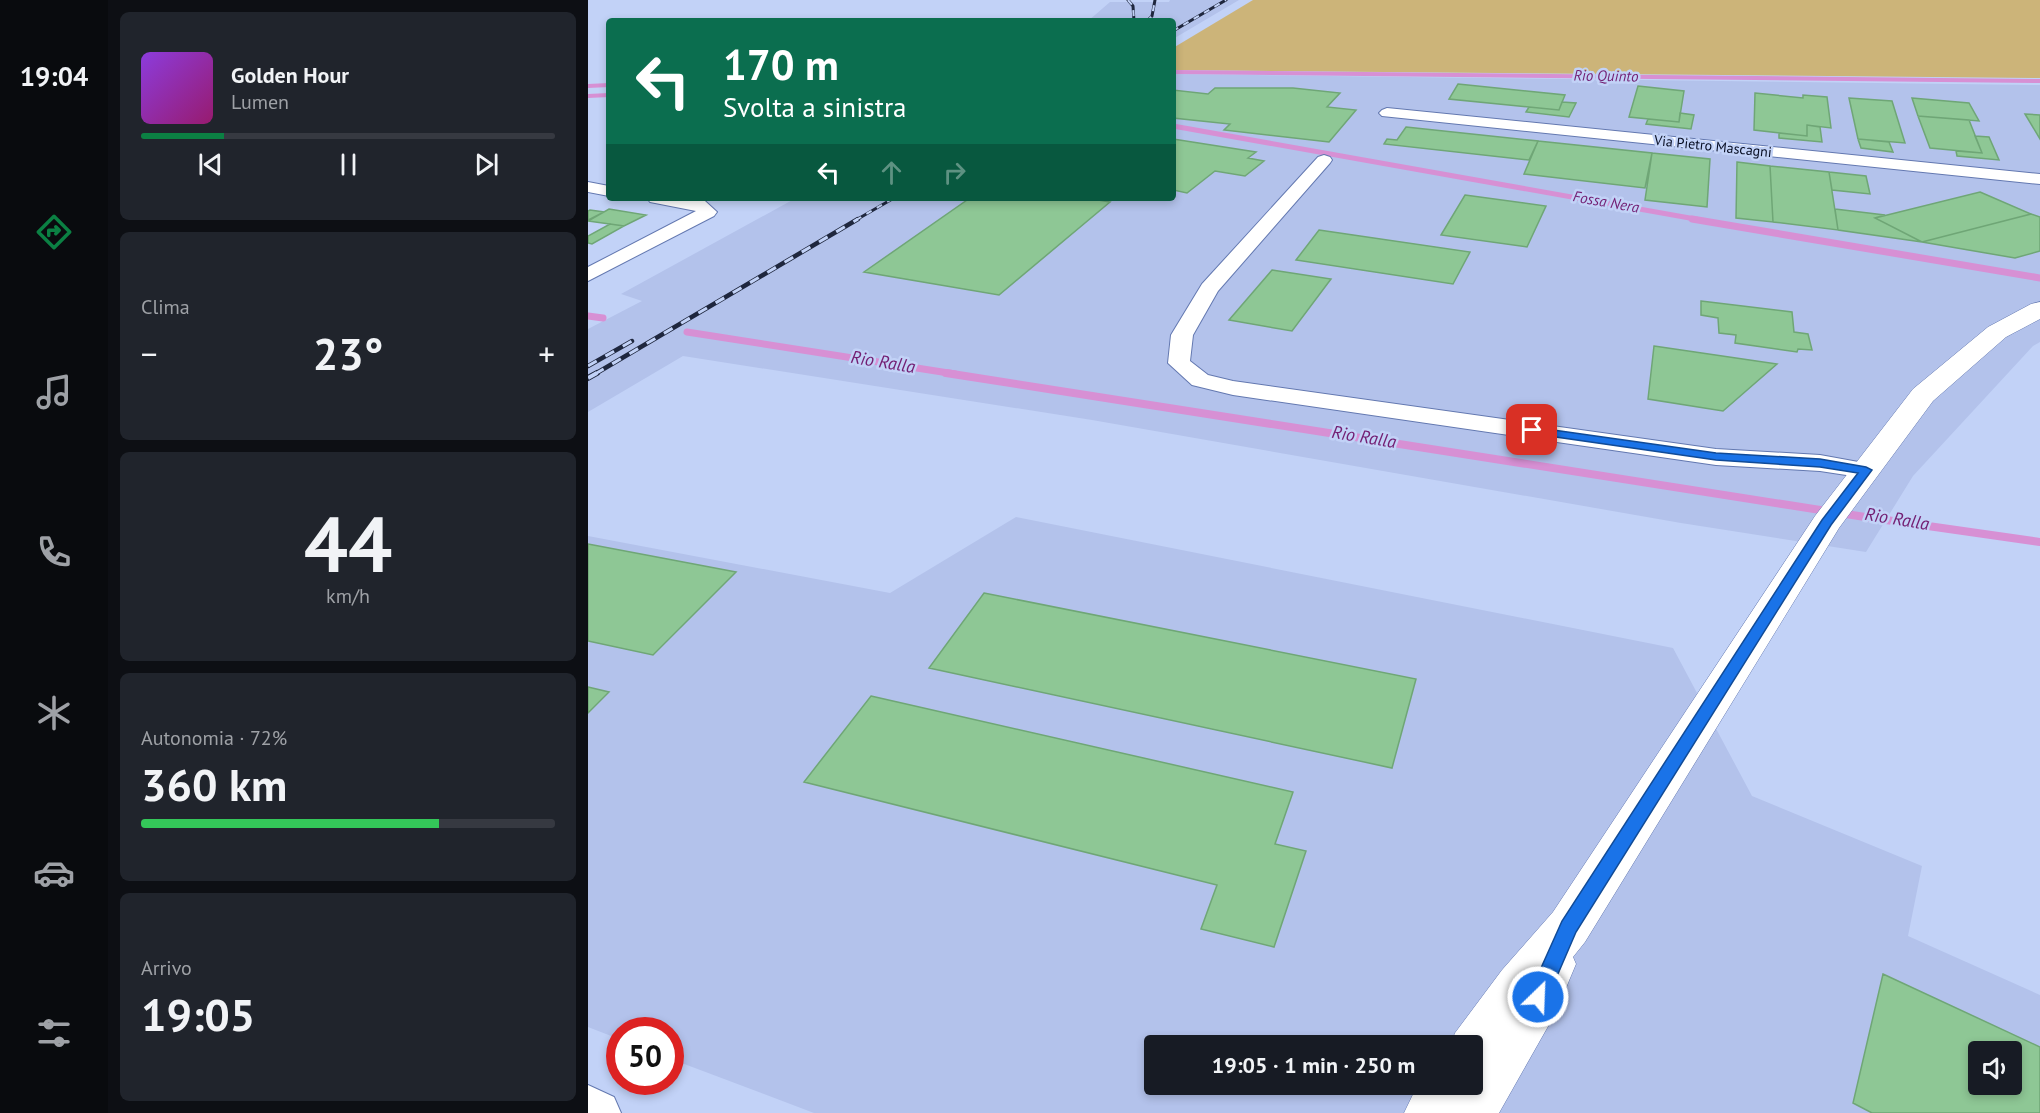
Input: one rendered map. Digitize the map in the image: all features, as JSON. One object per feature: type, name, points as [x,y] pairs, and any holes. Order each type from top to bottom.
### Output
[{"type":"main road","points":[[1483,1037],[1519,986],[1569,927],[1834,512],[1923,395],[1997,332],[2040,309]]},
{"type":"main road","points":[[1470,1113],[1538,997],[1569,927]]},
{"type":"main road","points":[[1430,1113],[1442,1095]]},
{"type":"street","name":"Via Pietro Mascagni","points":[[1387,112],[2040,179]]},
{"type":"street","points":[[1324,160],[1209,288],[1182,335],[1179,363],[1200,380],[1233,388],[1716,457],[1820,463],[1866,470]]},
{"type":"street","points":[[588,187],[606,190]]},
{"type":"street","points":[[588,275],[708,212],[699,205],[674,201]]},
{"type":"street","points":[[588,1108],[598,1113]]},
{"type":"shaded area","points":[[1170,0],[1239,0],[1176,37],[1176,18],[1091,18],[1110,2],[1169,2]]},
{"type":"shaded area","points":[[1253,0],[2040,0],[2040,78],[1176,70],[1176,46]]},
{"type":"shaded area","points":[[1176,74],[2040,85],[2040,342],[2033,346],[1913,476],[1866,552],[1681,523],[1092,420],[683,356],[588,412],[588,329],[642,301],[621,294],[791,201],[1176,201]]},
{"type":"shaded area","points":[[1016,517],[1673,648],[1752,796],[1922,866],[1908,936],[2040,995],[2040,1113],[814,1113],[684,1064],[684,1017],[606,1017],[606,1034],[588,1027],[588,536],[890,593]]},
{"type":"building","points":[[1458,84],[1565,95],[1559,110],[1449,99]]},
{"type":"building","points":[[1638,86],[1684,91],[1679,122],[1629,117]]},
{"type":"building","points":[[1215,88],[1293,88],[1340,93],[1327,107],[1356,110],[1329,142],[1224,130],[1230,124],[1176,118],[1176,90],[1208,94]]},
{"type":"building","points":[[1755,93],[1803,98],[1803,95],[1827,97],[1831,128],[1807,125],[1807,136],[1754,130]]},
{"type":"building","points":[[1849,98],[1892,101],[1905,143],[1858,139]]},
{"type":"building","points":[[1912,98],[1969,103],[1979,121],[1918,116]]},
{"type":"building","points":[[1562,102],[1576,103],[1569,117],[1526,112],[1529,107],[1559,110]]},
{"type":"building","points":[[1680,113],[1694,115],[1691,129],[1646,124],[1648,119],[1679,122]]},
{"type":"building","points":[[2025,114],[2040,115],[2040,139]]},
{"type":"building","points":[[1918,116],[1969,120],[1982,153],[1930,148]]},
{"type":"building","points":[[1807,125],[1820,127],[1822,142],[1779,138],[1779,133],[1807,136]]},
{"type":"building","points":[[1406,127],[1538,141],[1529,160],[1384,144],[1387,139],[1397,140]]},
{"type":"building","points":[[1975,136],[1989,137],[1999,160],[1957,156],[1956,151],[1982,153]]},
{"type":"building","points":[[1176,139],[1256,152],[1248,158],[1264,161],[1245,176],[1215,171],[1187,193],[1176,191]]},
{"type":"building","points":[[1858,139],[1889,142],[1893,152],[1861,148]]},
{"type":"building","points":[[1538,141],[1652,153],[1645,188],[1524,174]]},
{"type":"building","points":[[1652,153],[1710,159],[1707,207],[1645,200]]},
{"type":"building","points":[[1737,162],[1770,166],[1773,222],[1736,218]]},
{"type":"building","points":[[1770,166],[1829,172],[1838,230],[1773,222]]},
{"type":"building","points":[[1829,172],[1866,176],[1870,194],[1832,190]]},
{"type":"building","points":[[1980,192],[2031,214],[1922,242],[1875,218]]},
{"type":"building","points":[[1465,195],[1546,206],[1527,247],[1441,235]]},
{"type":"building","points":[[966,201],[1110,202],[999,295],[864,272]]},
{"type":"building","points":[[609,209],[646,215],[624,226],[588,221]]},
{"type":"building","points":[[1835,209],[1885,215],[1875,218],[1922,242],[1838,230]]},
{"type":"building","points":[[590,210],[604,212],[588,220]]},
{"type":"building","points":[[2031,214],[2040,217],[2040,251],[2015,258],[1922,242]]},
{"type":"building","points":[[610,224],[624,226],[592,244],[588,243],[588,236]]},
{"type":"building","points":[[1319,230],[1470,252],[1453,284],[1296,260]]},
{"type":"building","points":[[1272,270],[1331,279],[1292,331],[1229,320]]},
{"type":"building","points":[[1701,301],[1792,312],[1794,332],[1808,334],[1812,350],[1798,349],[1797,352],[1735,343],[1736,335],[1719,333],[1718,318],[1701,315]]},
{"type":"building","points":[[1654,346],[1777,364],[1723,411],[1648,399]]},
{"type":"building","points":[[588,544],[736,572],[653,655],[588,641]]},
{"type":"building","points":[[984,593],[1416,679],[1392,768],[929,668]]},
{"type":"building","points":[[588,687],[609,692],[588,713]]},
{"type":"building","points":[[871,696],[1293,792],[1275,844],[1306,851],[1274,947],[1201,929],[1217,885],[804,782]]},
{"type":"building","points":[[1883,974],[2040,1047],[2040,1113],[1872,1113],[1853,1103]]},
{"type":"waterway","name":"Rio Quinto","points":[[1176,72],[2040,81]]},
{"type":"waterway","name":"Rio Quinto","points":[[588,86],[606,85]]},
{"type":"waterway","name":"Fossa Nera","points":[[588,96],[606,95]]},
{"type":"waterway","name":"Fossa Nera","points":[[1176,127],[1701,220]]},
{"type":"waterway","name":"Fossa Nera","points":[[1692,219],[2040,278]]},
{"type":"waterway","name":"Rio Ralla","points":[[588,316],[603,318]]},
{"type":"waterway","name":"Rio Ralla","points":[[687,332],[955,374]]},
{"type":"waterway","name":"Rio Ralla","points":[[946,373],[1865,517],[2040,542]]},
{"type":"railway","points":[[1128,0],[1133,6],[1134,18]]},
{"type":"railway","points":[[1150,18],[1155,0]]},
{"type":"railway","points":[[1176,29],[1226,0]]},
{"type":"railway","points":[[856,220],[889,201]]},
{"type":"railway","points":[[595,374],[858,219]]},
{"type":"railway","points":[[588,366],[632,341]]},
{"type":"railway","points":[[588,378],[597,373]]},
{"type":"route","points":[[1532,430],[1716,457],[1820,463],[1866,470],[1826,523],[1569,927],[1538,997]]}]
